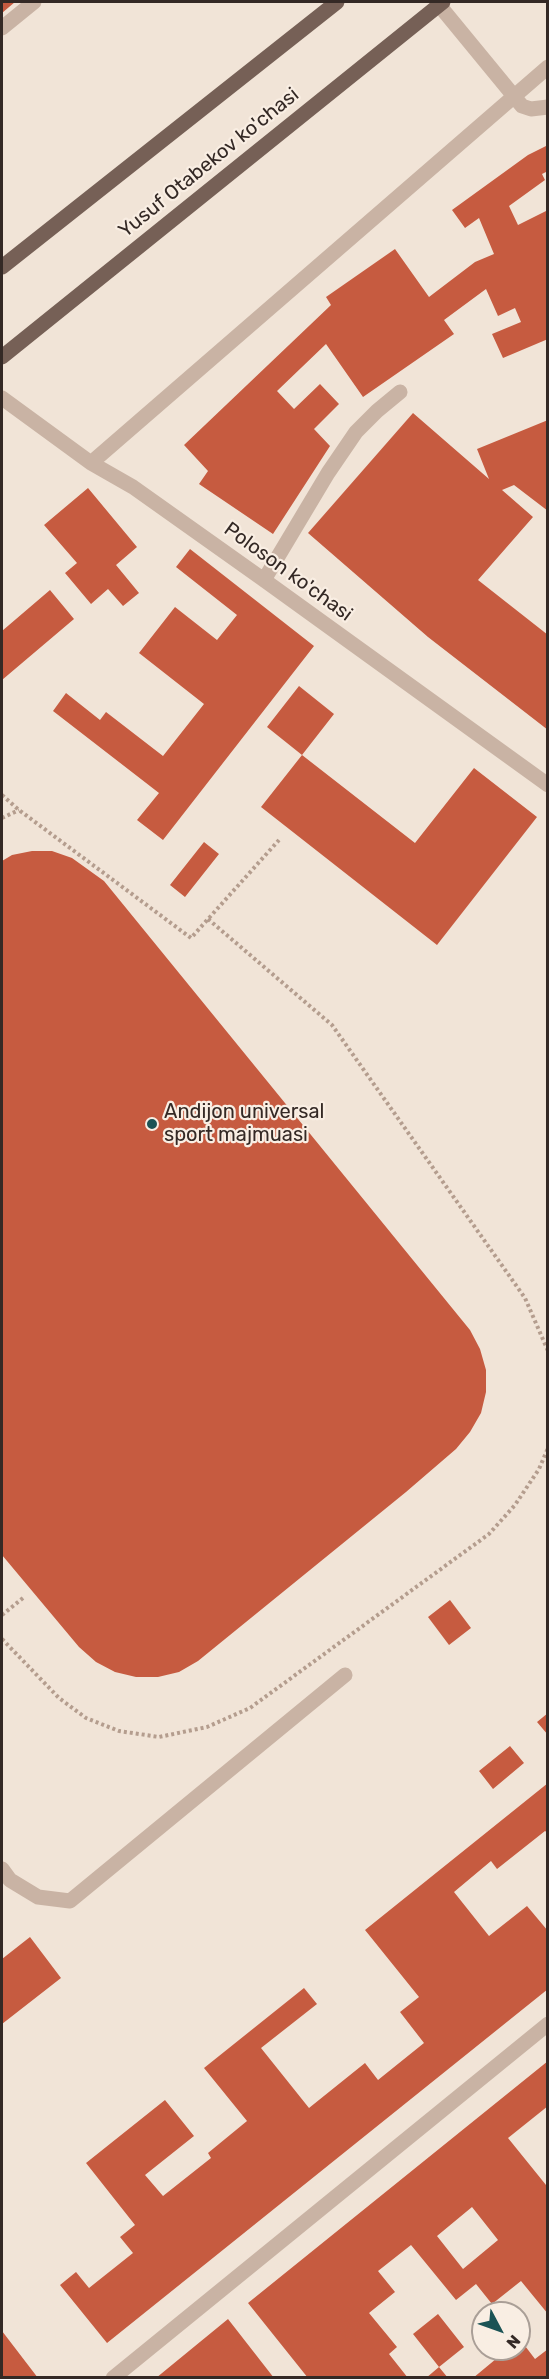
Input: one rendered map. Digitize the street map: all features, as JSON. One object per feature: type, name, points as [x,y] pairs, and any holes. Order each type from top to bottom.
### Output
[{"type":"main road","points":[[2,267],[337,2]]},
{"type":"main road","name":"Yusuf Otabekov ko'chasi","points":[[2,357],[441,3]]},
{"type":"street","points":[[2,28],[34,2]]},
{"type":"street","points":[[441,3],[522,106],[531,110],[548,106]]},
{"type":"street","points":[[91,463],[548,67]]},
{"type":"street","points":[[264,580],[328,473],[356,432],[376,411],[400,392]]},
{"type":"street","name":"Poloson ko'chasi","points":[[2,398],[91,463],[133,487],[548,785]]},
{"type":"street","points":[[2,1869],[10,1880],[38,1897],[70,1901],[345,1675]]},
{"type":"street","points":[[113,2378],[548,2024]]},
{"type":"path","points":[[2,795],[191,938],[279,840]]},
{"type":"path","points":[[2,818],[19,810]]},
{"type":"path","points":[[208,919],[332,1025],[525,1298],[548,1352]]},
{"type":"path","points":[[2,1639],[59,1698],[86,1718],[119,1731],[159,1737],[207,1727],[250,1708],[489,1534],[521,1496],[539,1469],[548,1448]]},
{"type":"path","points":[[2,1615],[23,1598]]},
{"type":"building","points":[[2,2],[15,2],[2,13]]},
{"type":"building","points":[[548,145],[548,171],[542,174],[545,180],[509,206],[518,225],[548,210],[548,339],[503,358],[492,334],[521,322],[515,308],[498,316],[486,289],[444,320],[454,334],[363,397],[326,344],[277,391],[294,409],[320,384],[339,404],[314,429],[330,446],[273,534],[199,484],[208,471],[184,445],[331,305],[326,297],[395,249],[429,297],[475,262],[494,254],[479,218],[465,228],[452,210],[528,155]]},
{"type":"building","points":[[413,413],[489,479],[477,449],[548,420],[548,511],[514,485],[502,490],[533,517],[478,580],[548,635],[548,730],[428,637],[308,533]]},
{"type":"building","points":[[88,488],[137,547],[116,565],[139,593],[123,606],[108,589],[91,604],[65,573],[77,563],[44,525]]},
{"type":"building","points":[[190,549],[314,646],[163,840],[137,820],[159,793],[53,711],[66,693],[100,720],[106,712],[163,756],[204,704],[139,653],[175,607],[217,640],[237,615],[176,567]]},
{"type":"building","points":[[50,590],[74,619],[2,680],[2,631]]},
{"type":"building","points":[[299,686],[334,714],[302,755],[267,727]]},
{"type":"building","points":[[302,755],[415,843],[474,768],[537,817],[437,945],[261,807]]},
{"type":"building","points":[[204,842],[219,854],[185,897],[170,885]]},
{"type":"building","name":"Andijon universal sport majmuasi","points":[[32,851],[52,851],[72,858],[104,881],[470,1330],[480,1349],[486,1370],[486,1392],[481,1413],[470,1432],[456,1449],[198,1661],[179,1672],[158,1677],[136,1677],[115,1672],[96,1662],[79,1647],[2,1555],[2,861],[12,855]]},
{"type":"building","points":[[450,1600],[471,1628],[449,1645],[428,1617]]},
{"type":"building","points":[[548,1713],[548,1735],[537,1722]]},
{"type":"building","points":[[510,1746],[524,1763],[493,1789],[479,1771]]},
{"type":"building","points":[[548,1783],[548,1833],[545,1831],[497,1869],[491,1861],[454,1892],[489,1936],[527,1906],[548,1931],[548,1989],[107,2343],[60,2285],[76,2272],[89,2288],[133,2253],[120,2237],[135,2225],[86,2163],[165,2100],[194,2136],[145,2175],[163,2196],[211,2158],[208,2153],[247,2121],[204,2068],[304,1988],[317,2004],[261,2048],[309,2108],[365,2063],[378,2080],[424,2043],[400,2012],[419,1997],[365,1930]]},
{"type":"building","points":[[30,1937],[61,1978],[2,2024],[2,1959]]},
{"type":"building","points":[[548,2061],[548,2106],[508,2138],[546,2185],[548,2184],[548,2314],[521,2281],[496,2301],[490,2301],[476,2284],[456,2300],[411,2245],[378,2271],[395,2292],[369,2313],[397,2347],[389,2354],[408,2378],[308,2378],[248,2303]],"holes":[[[472,2207],[498,2240],[463,2269],[437,2236]]]},
{"type":"building","points":[[438,2314],[464,2347],[439,2367],[413,2334]]},
{"type":"building","points":[[228,2319],[274,2378],[156,2378]]},
{"type":"building","points":[[2,2331],[38,2378],[2,2378]]},
{"type":"building","points":[[548,2349],[548,2378],[473,2378],[494,2361],[531,2361],[531,2354],[535,2359]]},
{"type":"building","points":[[439,2367],[448,2378],[426,2378]]},
{"type":"place","name":"Andijon universal sport majmuasi","points":[[152,1124]]}]
